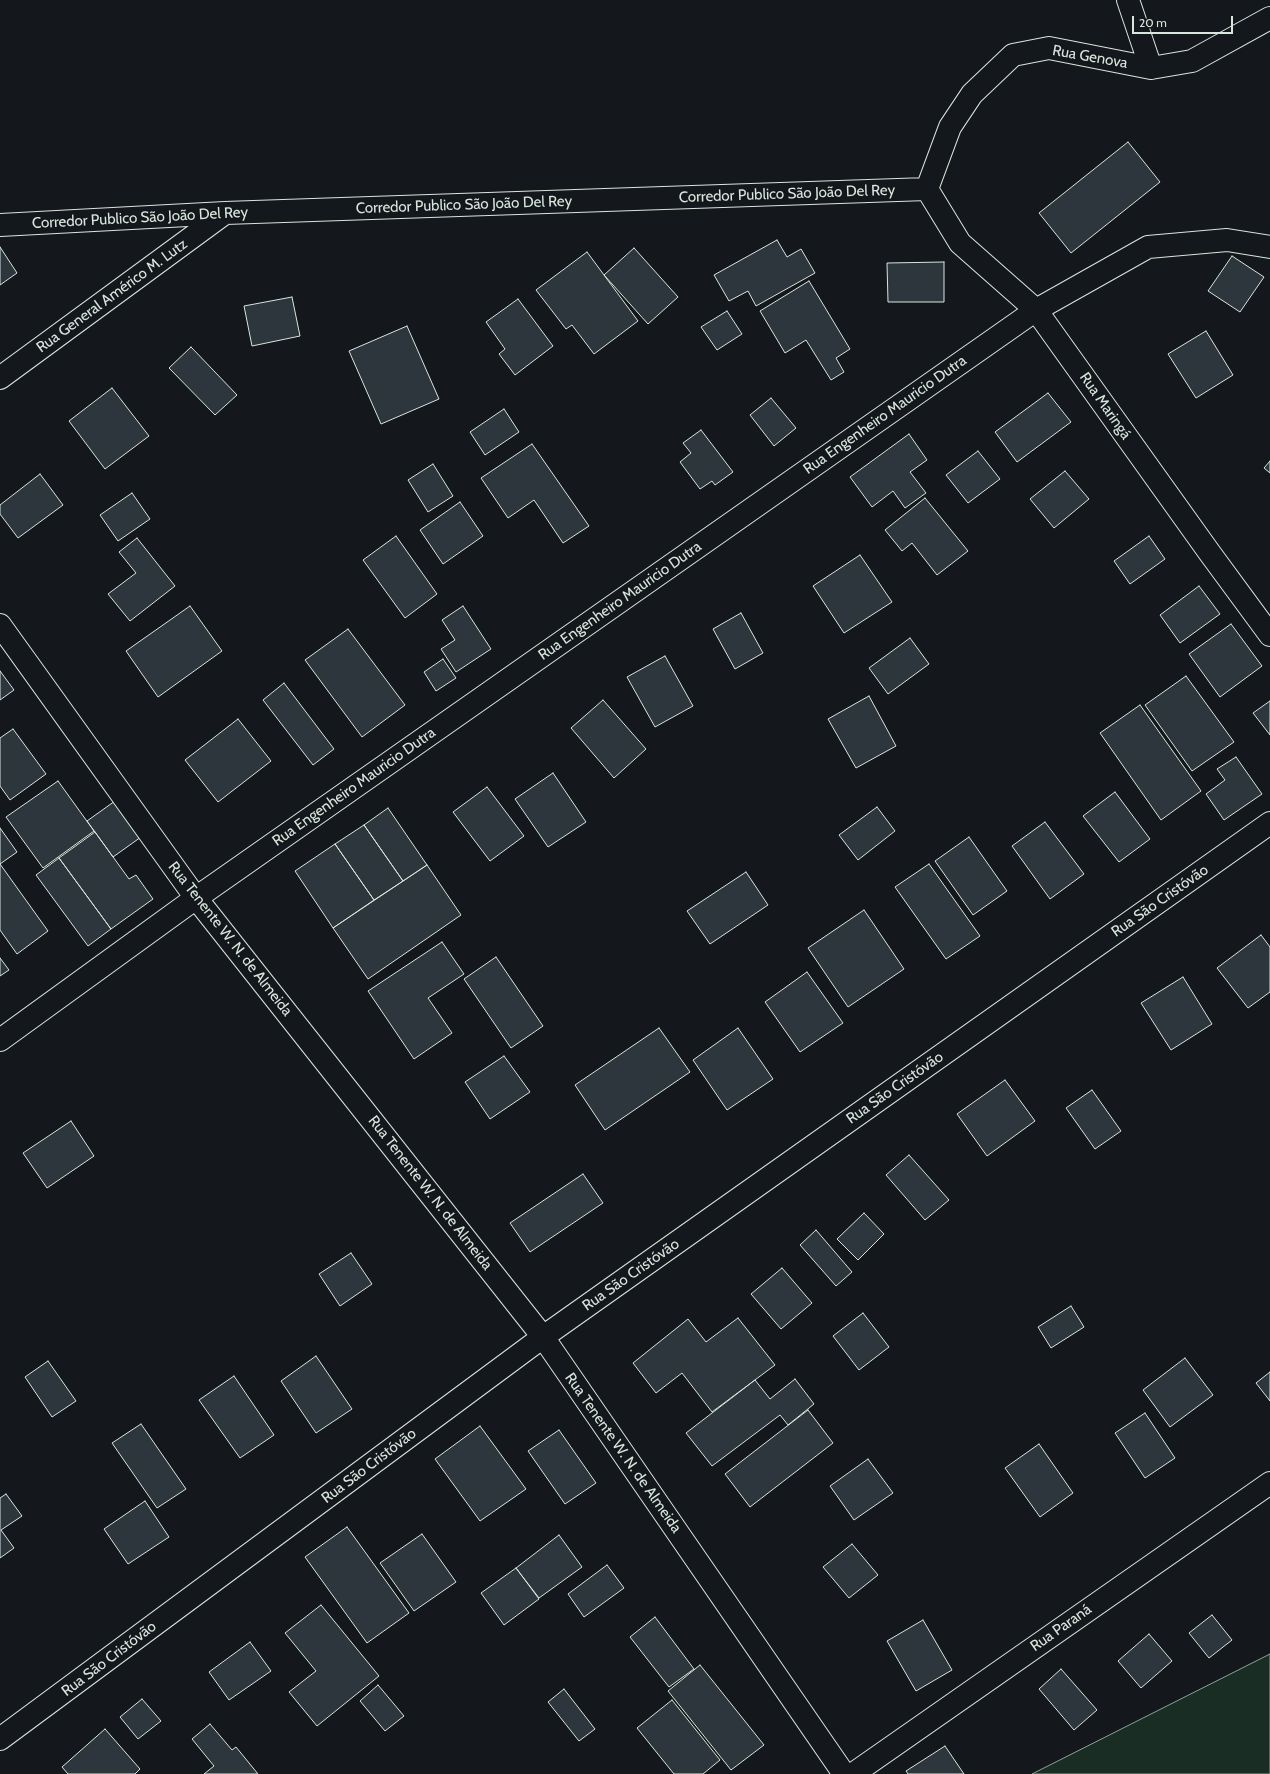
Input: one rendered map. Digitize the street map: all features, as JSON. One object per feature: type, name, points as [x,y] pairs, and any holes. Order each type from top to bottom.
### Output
[{"type":"street","points":[[1128,0],[1151,68]]},
{"type":"street","name":"Rua Genova","points":[[927,189],[950,127],[972,94],[1013,55],[1049,48],[1151,68],[1192,61],[1270,18]]},
{"type":"street","name":"Corredor Publico São João Del Rey","points":[[0,225],[225,213],[927,189]]},
{"type":"street","name":"Rua Maringá","points":[[927,189],[960,243],[1036,310],[1204,546],[1270,635]]},
{"type":"street","name":"Rua General Américo M. Lutz","points":[[0,378],[225,213]]},
{"type":"street","name":"Rua Engenheiro Mauricio Dutra","points":[[0,1040],[196,898],[1036,310],[1148,247],[1227,240],[1270,247]]},
{"type":"street","name":"Rua Tenente W. N. de Almeida","points":[[0,624],[196,898],[543,1337],[844,1774]]},
{"type":"street","name":"Rua São Cristóvão","points":[[0,1739],[543,1337],[1270,823]]},
{"type":"street","name":"Rua Paraná","points":[[853,1774],[1270,1483]]},
{"type":"green space","points":[[1270,1654],[1270,1774],[1032,1774]]},
{"type":"building","points":[[1128,142],[1160,182],[1071,253],[1039,213]]},
{"type":"building","points":[[777,240],[787,257],[801,249],[815,273],[756,306],[748,291],[729,301],[714,275]]},
{"type":"building","points":[[0,247],[17,273],[0,285]]},
{"type":"building","points":[[634,248],[678,297],[648,324],[604,275]]},
{"type":"building","points":[[587,252],[638,321],[594,354],[572,325],[566,329],[536,290]]},
{"type":"building","points":[[1232,256],[1264,277],[1240,312],[1208,291]]},
{"type":"building","points":[[944,262],[944,302],[888,302],[887,263]]},
{"type":"building","points":[[809,281],[850,349],[836,358],[844,372],[831,380],[806,340],[785,353],[760,311]]},
{"type":"building","points":[[292,297],[300,336],[252,346],[244,306]]},
{"type":"building","points":[[518,299],[553,346],[515,375],[499,354],[505,349],[486,322]]},
{"type":"building","points":[[727,311],[742,334],[717,350],[701,327]]},
{"type":"building","points":[[407,326],[439,399],[381,424],[349,351]]},
{"type":"building","points":[[1206,331],[1233,375],[1196,398],[1168,354]]},
{"type":"building","points":[[191,347],[237,395],[215,415],[169,368]]},
{"type":"building","points":[[112,388],[149,436],[105,469],[69,421]]},
{"type":"building","points":[[1048,393],[1071,422],[1017,462],[995,432]]},
{"type":"building","points":[[771,398],[796,428],[774,446],[750,415]]},
{"type":"building","points":[[504,409],[519,432],[485,455],[470,432]]},
{"type":"building","points":[[701,430],[733,472],[715,485],[712,481],[700,489],[680,462],[691,453],[683,443]]},
{"type":"building","points":[[909,434],[927,460],[910,472],[926,493],[905,508],[893,491],[872,507],[850,477]]},
{"type":"building","points":[[532,444],[589,526],[563,543],[534,500],[508,518],[481,478]]},
{"type":"building","points":[[978,451],[1000,479],[968,503],[946,475]]},
{"type":"building","points":[[1270,461],[1270,473],[1264,468]]},
{"type":"building","points":[[433,464],[453,496],[428,512],[408,480]]},
{"type":"building","points":[[1065,471],[1089,499],[1054,528],[1030,499]]},
{"type":"building","points":[[40,474],[63,505],[18,538],[0,514],[0,505]]},
{"type":"building","points":[[132,493],[150,519],[118,541],[100,515]]},
{"type":"building","points":[[925,498],[968,551],[937,575],[912,543],[902,551],[885,530]]},
{"type":"building","points":[[460,502],[483,536],[443,564],[420,530]]},
{"type":"building","points":[[396,536],[437,594],[405,618],[363,560]]},
{"type":"building","points":[[1149,536],[1165,559],[1130,584],[1114,561]]},
{"type":"building","points":[[137,538],[175,586],[130,621],[108,594],[136,573],[119,552]]},
{"type":"building","points":[[860,555],[892,602],[844,633],[813,586]]},
{"type":"building","points":[[1199,586],[1220,614],[1180,643],[1160,615]]},
{"type":"building","points":[[190,606],[222,651],[158,697],[126,651]]},
{"type":"building","points":[[463,606],[491,649],[456,672],[441,649],[455,640],[442,620]]},
{"type":"building","points":[[741,613],[763,653],[735,669],[713,629]]},
{"type":"building","points":[[1231,624],[1262,666],[1220,697],[1189,654]]},
{"type":"building","points":[[348,629],[405,705],[362,737],[305,660]]},
{"type":"building","points":[[910,638],[929,664],[888,694],[869,668]]},
{"type":"building","points":[[665,656],[693,706],[655,727],[627,677]]},
{"type":"building","points":[[443,659],[456,678],[436,691],[424,672]]},
{"type":"building","points":[[0,671],[14,690],[0,700]]},
{"type":"building","points":[[1186,676],[1234,742],[1192,771],[1145,705]]},
{"type":"building","points":[[284,683],[334,749],[313,765],[263,700]]},
{"type":"building","points":[[869,696],[896,746],[856,768],[828,719]]},
{"type":"building","points":[[603,700],[646,749],[614,778],[571,728]]},
{"type":"building","points":[[1270,701],[1270,735],[1253,713]]},
{"type":"building","points":[[1140,705],[1201,791],[1161,820],[1100,733]]},
{"type":"building","points":[[238,719],[271,761],[218,802],[185,760]]},
{"type":"building","points":[[13,729],[46,774],[10,800],[0,786],[0,738]]},
{"type":"building","points":[[1236,757],[1262,794],[1224,820],[1206,794],[1225,780],[1217,769]]},
{"type":"building","points":[[553,773],[586,822],[548,847],[515,799]]},
{"type":"building","points":[[58,781],[94,831],[43,868],[6,817]]},
{"type":"building","points":[[487,787],[524,836],[490,861],[453,812]]},
{"type":"building","points":[[1115,792],[1150,839],[1119,862],[1083,816]]},
{"type":"building","points":[[115,801],[141,837],[113,857],[87,821]]},
{"type":"building","points":[[877,807],[895,831],[858,860],[839,835]]},
{"type":"building","points":[[388,808],[427,865],[403,881],[364,825]]},
{"type":"building","points":[[1045,822],[1084,874],[1050,899],[1012,846]]},
{"type":"building","points":[[364,825],[403,881],[374,900],[335,844]]},
{"type":"building","points":[[0,828],[17,852],[0,864]]},
{"type":"building","points":[[95,832],[129,879],[136,875],[153,899],[111,929],[59,858]]},
{"type":"building","points":[[969,837],[1007,891],[973,915],[935,861]]},
{"type":"building","points":[[335,844],[374,900],[333,928],[295,871]]},
{"type":"building","points":[[59,858],[111,929],[88,946],[36,875]]},
{"type":"building","points":[[0,864],[48,931],[17,954],[0,930]]},
{"type":"building","points":[[929,864],[980,936],[946,959],[895,887]]},
{"type":"building","points":[[427,865],[461,915],[368,979],[333,928]]},
{"type":"building","points":[[746,872],[768,905],[710,944],[687,911]]},
{"type":"building","points":[[864,910],[904,969],[848,1007],[808,948]]},
{"type":"building","points":[[1261,935],[1270,947],[1270,992],[1248,1008],[1217,968]]},
{"type":"building","points":[[442,942],[464,974],[428,998],[452,1033],[414,1059],[368,991]]},
{"type":"building","points":[[496,957],[543,1026],[511,1048],[464,979]]},
{"type":"building","points":[[0,958],[9,970],[0,976]]},
{"type":"building","points":[[807,972],[843,1023],[800,1052],[765,1002]]},
{"type":"building","points":[[1183,977],[1212,1024],[1171,1050],[1141,1003]]},
{"type":"building","points":[[659,1028],[690,1072],[605,1130],[575,1085]]},
{"type":"building","points":[[738,1028],[773,1079],[727,1110],[693,1060]]},
{"type":"building","points":[[504,1056],[530,1092],[490,1119],[465,1082]]},
{"type":"building","points":[[1005,1080],[1035,1121],[987,1156],[957,1114]]},
{"type":"building","points":[[1092,1090],[1121,1131],[1095,1149],[1066,1108]]},
{"type":"building","points":[[71,1121],[94,1156],[47,1188],[23,1153]]},
{"type":"building","points":[[909,1155],[949,1200],[925,1220],[886,1175]]},
{"type":"building","points":[[583,1174],[603,1203],[530,1252],[510,1223]]},
{"type":"building","points":[[864,1213],[884,1234],[858,1260],[837,1239]]},
{"type":"building","points":[[816,1230],[852,1272],[836,1286],[800,1245]]},
{"type":"building","points":[[351,1253],[372,1284],[340,1306],[319,1274]]},
{"type":"building","points":[[782,1268],[812,1303],[781,1329],[751,1294]]},
{"type":"building","points":[[1071,1306],[1084,1327],[1051,1348],[1038,1327]]},
{"type":"building","points":[[863,1313],[889,1347],[859,1370],[833,1336]]},
{"type":"building","points":[[738,1318],[775,1365],[712,1412],[682,1373],[656,1393],[633,1363],[688,1319],[706,1342]]},
{"type":"building","points":[[316,1356],[352,1409],[316,1433],[281,1381]]},
{"type":"building","points":[[1185,1358],[1213,1395],[1170,1427],[1143,1390]]},
{"type":"building","points":[[48,1361],[76,1401],[52,1417],[25,1377]]},
{"type":"building","points":[[1270,1372],[1270,1401],[1256,1383]]},
{"type":"building","points":[[234,1376],[274,1435],[240,1458],[199,1400]]},
{"type":"building","points":[[795,1379],[814,1404],[788,1425],[780,1415],[712,1466],[686,1433],[755,1380],[770,1399]]},
{"type":"building","points":[[808,1410],[833,1443],[750,1507],[725,1474]]},
{"type":"building","points":[[1145,1413],[1175,1458],[1145,1478],[1115,1433]]},
{"type":"building","points":[[141,1424],[186,1489],[157,1508],[112,1443]]},
{"type":"building","points":[[480,1426],[526,1489],[480,1521],[435,1459]]},
{"type":"building","points":[[559,1430],[596,1483],[565,1504],[528,1451]]},
{"type":"building","points":[[1039,1444],[1073,1493],[1040,1517],[1005,1468]]},
{"type":"building","points":[[868,1459],[893,1493],[854,1520],[830,1486]]},
{"type":"building","points":[[6,1494],[22,1516],[1,1530],[14,1548],[0,1558],[0,1498]]},
{"type":"building","points":[[145,1501],[169,1537],[128,1564],[104,1529]]},
{"type":"building","points":[[347,1527],[409,1613],[367,1643],[305,1557]]},
{"type":"building","points":[[422,1534],[456,1582],[414,1611],[380,1563]]},
{"type":"building","points":[[559,1535],[582,1567],[539,1598],[516,1568]]},
{"type":"building","points":[[852,1544],[878,1575],[849,1598],[823,1567]]},
{"type":"building","points":[[607,1565],[624,1588],[584,1617],[568,1594]]},
{"type":"building","points":[[516,1568],[539,1599],[504,1625],[481,1593]]},
{"type":"building","points":[[321,1605],[379,1676],[317,1726],[289,1692],[316,1671],[285,1633]]},
{"type":"building","points":[[1212,1615],[1232,1640],[1209,1658],[1189,1633]]},
{"type":"building","points":[[655,1617],[694,1669],[669,1687],[630,1637]]},
{"type":"building","points":[[923,1620],[952,1670],[916,1691],[887,1641]]},
{"type":"building","points":[[1149,1634],[1172,1661],[1141,1688],[1118,1661]]},
{"type":"building","points":[[250,1642],[271,1671],[229,1700],[209,1672]]},
{"type":"building","points":[[700,1665],[764,1745],[731,1770],[668,1691]]},
{"type":"building","points":[[1061,1669],[1097,1710],[1074,1730],[1039,1689]]},
{"type":"building","points":[[378,1685],[404,1716],[385,1731],[360,1701]]},
{"type":"building","points":[[564,1689],[595,1729],[579,1741],[548,1702]]},
{"type":"building","points":[[142,1699],[161,1721],[138,1739],[120,1717]]},
{"type":"building","points":[[672,1700],[720,1760],[703,1774],[674,1774],[637,1728]]},
{"type":"building","points":[[210,1724],[232,1750],[236,1747],[258,1774],[204,1774],[214,1766],[192,1739]]},
{"type":"building","points":[[105,1729],[140,1769],[135,1774],[68,1774],[62,1767]]},
{"type":"building","points":[[945,1746],[964,1774],[908,1774],[906,1771]]}]
